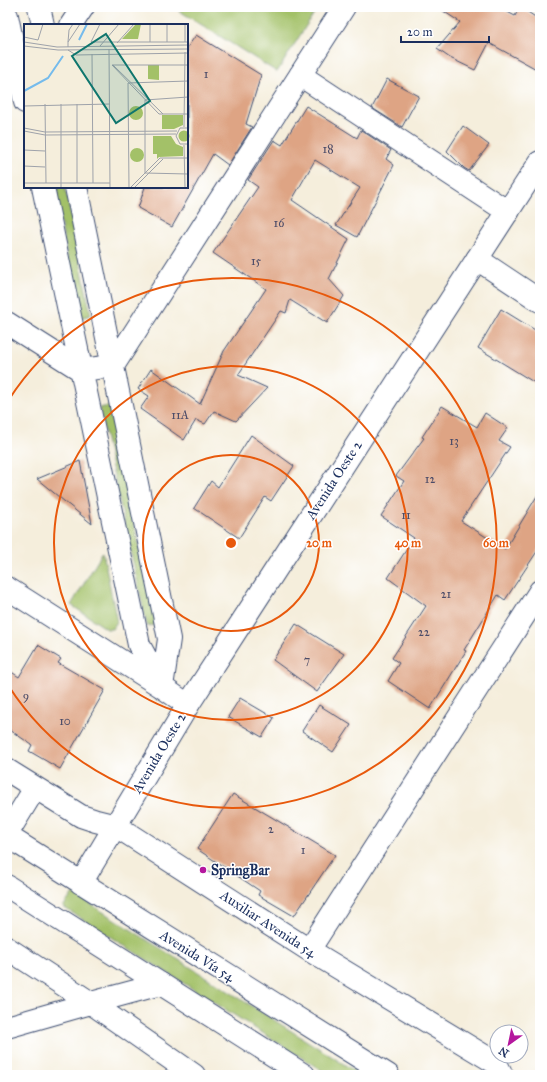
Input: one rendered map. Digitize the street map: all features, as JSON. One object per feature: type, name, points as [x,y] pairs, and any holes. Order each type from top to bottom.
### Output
[{"type":"street","points":[[39,7],[43,24]]},
{"type":"street","points":[[72,24],[83,7]]},
{"type":"street","points":[[7,323],[81,370],[112,366],[344,7]]},
{"type":"street","points":[[7,16],[24,97]]},
{"type":"street","points":[[300,75],[508,212]]},
{"type":"street","name":"Avenida Oeste 2","points":[[81,882],[188,705],[540,162]]},
{"type":"street","points":[[43,188],[139,645],[162,687]]},
{"type":"street","points":[[76,188],[169,639],[162,687]]},
{"type":"street","points":[[477,259],[540,301]]},
{"type":"street","points":[[7,588],[188,705]]},
{"type":"street","points":[[309,950],[540,591]]},
{"type":"street","name":"Auxiliar Avenida 54","points":[[7,770],[81,816],[116,826],[309,950],[496,1063],[502,1075]]},
{"type":"street","points":[[7,835],[36,788]]},
{"type":"street","name":"Avenida Vía 54","points":[[7,835],[388,1075]]},
{"type":"street","points":[[7,886],[304,1075]]},
{"type":"street","points":[[7,948],[91,1003],[194,1075]]},
{"type":"street","points":[[7,1027],[161,984]]},
{"type":"green space","points":[[173,7],[318,7],[277,72]]},
{"type":"green space","points":[[53,188],[65,188],[91,315],[80,318]]},
{"type":"green space","points":[[109,406],[156,625],[147,626],[99,408]]},
{"type":"green space","points":[[103,552],[117,622],[112,629],[107,629],[71,605]]},
{"type":"green space","points":[[73,893],[361,1075],[329,1075],[63,907]]},
{"type":"building","points":[[437,7],[498,7],[515,16],[520,7],[540,20],[540,71],[489,43],[475,70],[450,58],[437,49],[460,22]]},
{"type":"building","points":[[196,35],[261,75],[246,124],[252,127],[228,165],[213,154],[172,227],[138,208],[145,188],[188,188],[188,47]]},
{"type":"building","points":[[387,79],[419,96],[402,127],[372,108]]},
{"type":"building","points":[[306,106],[357,138],[361,130],[391,150],[386,159],[394,165],[357,237],[336,225],[360,188],[315,160],[292,200],[349,239],[329,279],[344,296],[327,323],[290,300],[286,313],[281,311],[238,375],[267,388],[236,421],[214,411],[205,424],[196,420],[184,440],[140,409],[149,396],[138,389],[151,369],[200,404],[224,351],[266,289],[213,253],[258,187],[248,180],[274,140],[282,145]]},
{"type":"building","points":[[463,126],[489,145],[469,171],[447,151]]},
{"type":"building","points":[[501,309],[540,333],[540,386],[478,348]]},
{"type":"building","points":[[442,406],[477,427],[485,413],[508,428],[499,441],[510,447],[461,521],[505,549],[540,491],[540,547],[505,600],[498,595],[464,650],[466,651],[430,709],[388,681],[399,663],[392,658],[426,606],[388,578],[414,538],[381,516],[404,481],[396,476],[424,438],[422,437]]},
{"type":"building","points":[[251,435],[294,466],[271,501],[265,497],[239,538],[194,508],[211,481],[218,487]]},
{"type":"building","points":[[80,461],[92,524],[37,479]]},
{"type":"building","points":[[296,624],[344,654],[317,692],[273,660]]},
{"type":"building","points":[[38,645],[61,659],[58,663],[105,690],[60,769],[29,751],[32,745],[7,728],[7,669],[19,677]]},
{"type":"building","points":[[240,698],[274,718],[262,737],[228,717]]},
{"type":"building","points":[[319,705],[351,725],[333,752],[302,731]]},
{"type":"building","points":[[233,794],[335,855],[294,916],[258,895],[260,891],[197,849]]},
{"type":"place","name":"SpringBar","points":[[203,870]]}]
